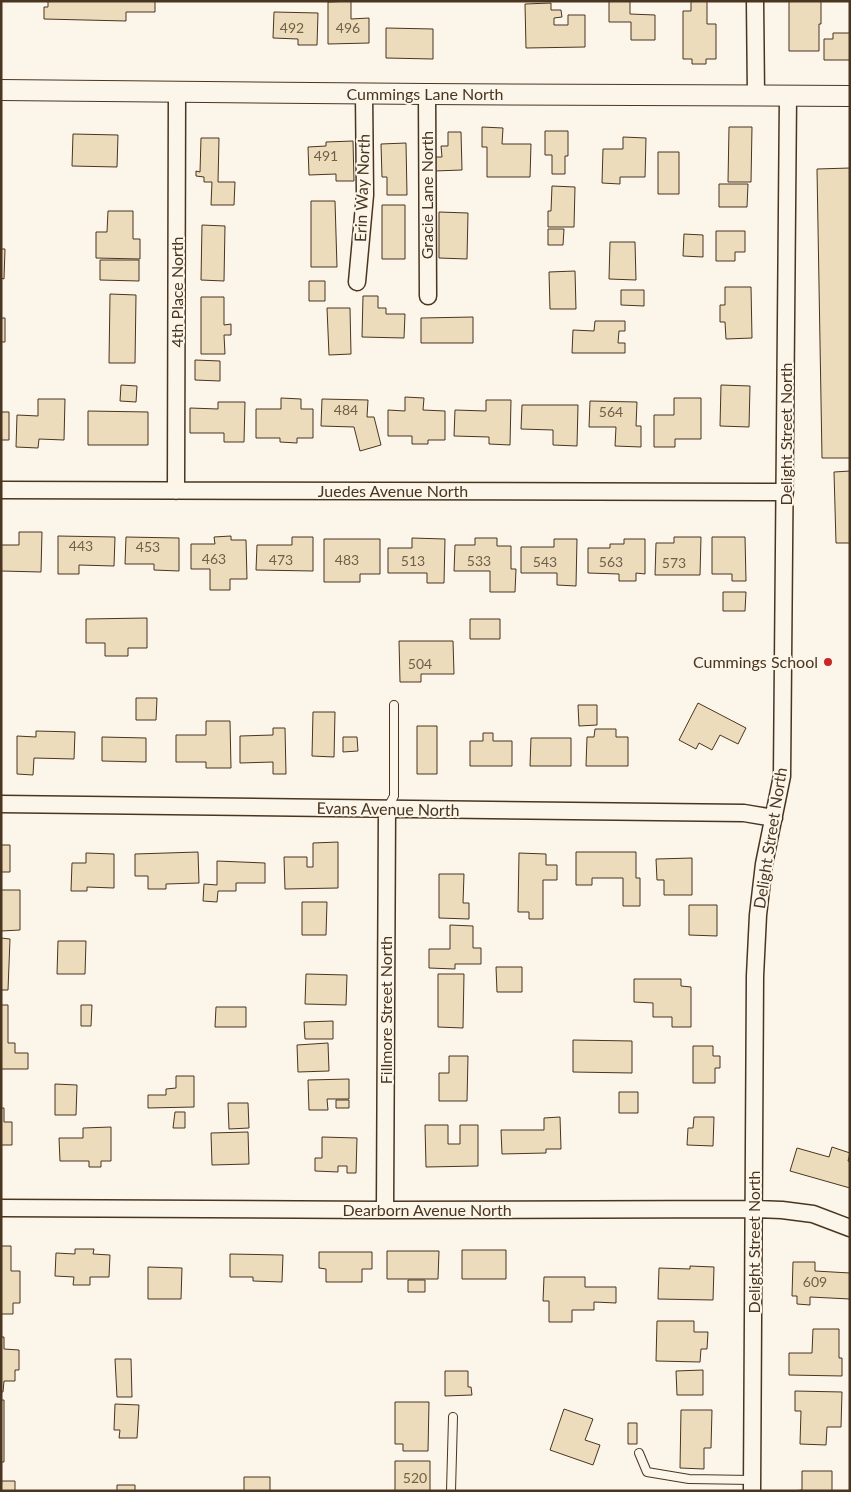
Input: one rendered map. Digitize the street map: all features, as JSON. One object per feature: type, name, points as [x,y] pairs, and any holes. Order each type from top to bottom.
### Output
[{"type":"street","points":[[755,1],[756,96]]},
{"type":"street","name":"Cummings Lane North","points":[[1,90],[850,96]]},
{"type":"street","name":"4th Place North","points":[[176,491],[178,92]]},
{"type":"street","name":"Erin Way North","points":[[356,282],[365,195],[364,94]]},
{"type":"street","name":"Gracie Lane North","points":[[426,94],[428,296]]},
{"type":"street","name":"Delight Street North","points":[[752,1486],[755,976],[764,864],[782,776],[788,96]]},
{"type":"street","name":"Juedes Avenue North","points":[[1,490],[785,492]]},
{"type":"street","name":"Evans Avenue North","points":[[1,804],[744,812],[774,818]]},
{"type":"street","name":"Fillmore Street North","points":[[385,1210],[387,809]]},
{"type":"street","name":"Dearborn Avenue North","points":[[1,1208],[755,1209],[813,1214],[850,1228]]},
{"type":"lane","points":[[387,809],[394,796],[394,705]]},
{"type":"lane","points":[[451,1491],[453,1417]]},
{"type":"lane","points":[[639,1453],[647,1472],[752,1486]]},
{"type":"building","points":[[48,1],[155,1],[155,12],[126,12],[126,21],[44,19],[44,7],[48,7]]},
{"type":"building","points":[[351,1],[351,19],[369,18],[369,43],[328,44],[328,2]]},
{"type":"building","points":[[609,1],[630,1],[630,14],[655,15],[655,40],[631,40],[631,22],[609,22]]},
{"type":"building","points":[[691,1],[707,1],[707,24],[716,24],[716,59],[706,59],[706,64],[692,64],[692,59],[683,59],[683,11],[691,11]]},
{"type":"building","points":[[789,1],[821,1],[819,51],[789,51]]},
{"type":"building","points":[[551,3],[551,10],[561,10],[562,17],[554,18],[554,25],[568,25],[568,15],[585,15],[585,47],[526,48],[525,4]]},
{"type":"building","points":[[274,12],[318,13],[317,45],[298,45],[298,39],[273,38]]},
{"type":"building","points":[[386,28],[433,29],[433,59],[386,58]]},
{"type":"building","points":[[833,33],[850,33],[850,60],[824,60],[824,39],[833,39]]},
{"type":"building","points":[[482,127],[503,128],[502,144],[531,144],[530,177],[487,177],[487,147],[482,147]]},
{"type":"building","points":[[729,127],[752,127],[751,182],[728,182]]},
{"type":"building","points":[[545,131],[568,131],[568,156],[565,156],[565,174],[552,174],[552,155],[545,155]]},
{"type":"building","points":[[448,132],[461,132],[462,170],[434,171],[434,157],[442,157],[441,146],[448,146]]},
{"type":"building","points":[[73,134],[118,135],[117,167],[72,166]]},
{"type":"building","points":[[623,137],[646,138],[645,177],[620,177],[620,184],[602,183],[603,149],[623,149]]},
{"type":"building","points":[[201,138],[219,138],[218,182],[235,182],[234,205],[211,205],[212,182],[204,182],[204,177],[196,176],[196,171],[200,172]]},
{"type":"building","points":[[353,141],[354,181],[336,181],[336,174],[309,175],[308,147],[326,146],[326,142]]},
{"type":"building","points":[[406,143],[407,195],[387,195],[387,177],[382,177],[381,144]]},
{"type":"building","points":[[658,152],[679,152],[679,194],[658,194]]},
{"type":"building","points":[[850,168],[850,458],[822,458],[817,169]]},
{"type":"building","points":[[719,184],[748,184],[747,207],[719,207]]},
{"type":"building","points":[[552,186],[575,187],[574,227],[548,227],[548,211],[551,211]]},
{"type":"building","points":[[311,201],[335,201],[337,267],[311,267]]},
{"type":"building","points":[[382,205],[405,205],[405,259],[382,259]]},
{"type":"building","points":[[108,211],[133,211],[133,239],[140,239],[140,259],[96,258],[96,232],[107,232]]},
{"type":"building","points":[[439,212],[468,213],[467,259],[439,258]]},
{"type":"building","points":[[202,225],[225,226],[224,281],[201,280]]},
{"type":"building","points":[[548,229],[564,229],[563,245],[548,245]]},
{"type":"building","points":[[716,231],[745,231],[745,252],[735,252],[735,261],[716,261]]},
{"type":"building","points":[[684,234],[703,235],[703,257],[683,256]]},
{"type":"building","points":[[610,242],[635,242],[636,280],[609,279]]},
{"type":"building","points":[[1,249],[5,249],[4,279],[1,278]]},
{"type":"building","points":[[100,260],[139,260],[139,281],[100,280]]},
{"type":"building","points":[[575,271],[576,309],[550,309],[549,272]]},
{"type":"building","points":[[309,281],[325,281],[325,301],[309,301]]},
{"type":"building","points":[[725,287],[751,287],[752,338],[726,339],[725,322],[720,322],[720,305],[725,305]]},
{"type":"building","points":[[621,290],[644,290],[644,306],[621,305]]},
{"type":"building","points":[[110,294],[136,295],[135,363],[109,363]]},
{"type":"building","points":[[363,296],[378,296],[378,308],[386,308],[386,314],[405,314],[404,338],[362,337]]},
{"type":"building","points":[[201,297],[224,297],[224,325],[231,324],[231,335],[224,335],[225,354],[201,354]]},
{"type":"building","points":[[327,308],[350,308],[351,354],[329,355]]},
{"type":"building","points":[[473,317],[473,343],[421,343],[421,318]]},
{"type":"building","points":[[1,318],[5,318],[5,342],[1,342]]},
{"type":"building","points":[[595,321],[625,321],[625,331],[619,331],[618,343],[625,343],[625,353],[572,353],[573,330],[594,331]]},
{"type":"building","points":[[195,360],[220,361],[220,381],[195,380]]},
{"type":"building","points":[[121,385],[137,386],[136,402],[120,401]]},
{"type":"building","points":[[721,385],[750,386],[749,427],[720,426]]},
{"type":"building","points":[[405,397],[424,398],[423,410],[445,411],[445,440],[428,440],[428,444],[412,444],[412,436],[388,436],[388,410],[405,411]]},
{"type":"building","points":[[281,398],[301,399],[301,409],[313,409],[313,438],[297,438],[297,443],[280,442],[280,438],[256,438],[256,409],[281,409]]},
{"type":"building","points":[[674,398],[701,398],[701,439],[675,439],[675,447],[654,447],[654,415],[674,415]]},
{"type":"building","points":[[38,399],[65,399],[64,440],[39,439],[38,448],[16,447],[17,415],[38,416]]},
{"type":"building","points":[[322,399],[368,400],[367,417],[374,417],[381,445],[360,451],[354,427],[321,426]]},
{"type":"building","points":[[486,400],[511,400],[510,445],[489,444],[489,437],[454,436],[455,410],[486,411]]},
{"type":"building","points":[[590,401],[637,402],[636,426],[641,426],[641,447],[615,446],[616,427],[589,427]]},
{"type":"building","points":[[218,402],[245,402],[244,442],[224,442],[224,433],[190,433],[190,408],[218,409]]},
{"type":"building","points":[[522,405],[578,405],[577,446],[553,445],[553,430],[521,429]]},
{"type":"building","points":[[88,411],[148,412],[148,445],[88,445]]},
{"type":"building","points":[[1,412],[9,412],[9,440],[1,440]]},
{"type":"building","points":[[850,471],[850,543],[836,543],[834,472]]},
{"type":"building","points":[[19,532],[42,532],[41,572],[1,571],[1,545],[19,545]]},
{"type":"building","points":[[58,536],[115,537],[114,566],[79,565],[79,574],[58,574]]},
{"type":"building","points":[[231,536],[231,540],[246,540],[247,579],[230,579],[230,590],[210,590],[210,569],[191,569],[191,544],[215,544],[214,537]]},
{"type":"building","points":[[126,537],[179,538],[179,571],[154,570],[154,564],[125,564]]},
{"type":"building","points":[[292,537],[313,537],[313,571],[256,570],[257,545],[292,545]]},
{"type":"building","points":[[674,537],[701,537],[700,575],[655,575],[656,543],[674,543]]},
{"type":"building","points":[[712,537],[745,537],[746,581],[732,581],[732,574],[712,574]]},
{"type":"building","points":[[412,538],[445,539],[444,583],[427,583],[427,573],[388,573],[388,548],[412,548]]},
{"type":"building","points":[[475,538],[497,538],[497,546],[511,546],[511,569],[516,569],[515,592],[490,592],[490,571],[454,571],[455,545],[475,545]]},
{"type":"building","points":[[324,539],[380,539],[380,574],[360,574],[360,582],[324,582]]},
{"type":"building","points":[[554,539],[577,539],[576,586],[557,585],[557,573],[521,573],[521,547],[554,547]]},
{"type":"building","points":[[624,539],[645,539],[645,574],[636,573],[636,581],[619,581],[619,574],[588,573],[588,548],[610,548],[610,544],[624,544]]},
{"type":"building","points":[[723,592],[746,592],[745,611],[723,611]]},
{"type":"building","points":[[147,618],[147,648],[128,648],[128,656],[105,656],[105,643],[86,643],[86,619]]},
{"type":"building","points":[[470,619],[500,619],[500,639],[470,639]]},
{"type":"building","points":[[399,641],[453,641],[454,674],[421,674],[421,682],[400,682]]},
{"type":"building","points":[[136,698],[157,698],[156,720],[136,720]]},
{"type":"building","points":[[698,703],[746,728],[738,744],[720,735],[712,750],[699,743],[696,749],[679,740]]},
{"type":"building","points":[[578,705],[597,705],[597,725],[579,726]]},
{"type":"building","points":[[313,712],[335,712],[334,757],[312,756]]},
{"type":"building","points":[[206,721],[230,721],[231,768],[206,768],[206,762],[176,762],[176,735],[206,735]]},
{"type":"building","points":[[417,726],[437,726],[437,774],[417,774]]},
{"type":"building","points":[[273,728],[285,728],[286,774],[273,774],[273,762],[240,763],[240,736],[273,735]]},
{"type":"building","points":[[595,729],[616,729],[616,737],[628,737],[628,766],[586,766],[587,737],[594,737]]},
{"type":"building","points":[[36,731],[75,732],[74,759],[34,758],[33,775],[17,774],[17,736],[36,737]]},
{"type":"building","points":[[483,733],[493,733],[493,741],[512,741],[512,766],[470,766],[470,741],[483,741]]},
{"type":"building","points":[[102,737],[146,738],[146,762],[102,761]]},
{"type":"building","points":[[343,737],[357,737],[358,751],[343,752]]},
{"type":"building","points":[[531,738],[571,738],[571,766],[530,766]]},
{"type":"building","points":[[338,842],[338,888],[285,889],[284,857],[307,857],[307,867],[313,867],[313,843]]},
{"type":"building","points":[[1,845],[10,845],[10,872],[1,872]]},
{"type":"building","points":[[198,852],[199,883],[166,884],[166,889],[148,889],[148,876],[135,876],[135,854]]},
{"type":"building","points":[[576,852],[636,852],[636,878],[640,878],[640,906],[623,906],[623,878],[592,878],[592,885],[576,885]]},
{"type":"building","points":[[86,853],[114,854],[114,888],[87,887],[87,891],[71,891],[72,863],[86,863]]},
{"type":"building","points":[[519,853],[546,854],[546,865],[557,865],[557,880],[543,880],[543,919],[529,919],[529,912],[518,912]]},
{"type":"building","points":[[692,858],[692,895],[664,895],[664,880],[657,880],[656,859]]},
{"type":"building","points":[[217,861],[265,863],[265,883],[236,883],[236,891],[218,891],[217,902],[203,901],[204,884],[217,885]]},
{"type":"building","points":[[439,874],[464,874],[463,903],[469,903],[469,919],[439,918]]},
{"type":"building","points":[[1,890],[20,890],[20,930],[1,931]]},
{"type":"building","points":[[302,902],[327,902],[326,935],[302,935]]},
{"type":"building","points":[[689,905],[717,905],[717,936],[689,935]]},
{"type":"building","points":[[450,925],[473,926],[473,948],[481,948],[481,964],[455,964],[455,969],[429,968],[429,949],[450,949]]},
{"type":"building","points":[[1,938],[10,939],[8,990],[1,990]]},
{"type":"building","points":[[58,941],[86,941],[85,974],[57,974]]},
{"type":"building","points":[[496,967],[522,967],[522,992],[497,992]]},
{"type":"building","points":[[306,974],[347,975],[346,1005],[305,1004]]},
{"type":"building","points":[[438,974],[464,974],[463,1028],[438,1027]]},
{"type":"building","points":[[634,979],[681,979],[681,986],[691,987],[691,1027],[672,1027],[672,1017],[653,1017],[653,1003],[634,1002]]},
{"type":"building","points":[[1,1005],[8,1005],[8,1043],[15,1043],[15,1053],[28,1053],[28,1069],[1,1069]]},
{"type":"building","points":[[81,1005],[92,1005],[91,1026],[81,1026]]},
{"type":"building","points":[[216,1007],[246,1007],[246,1027],[215,1027]]},
{"type":"building","points":[[333,1021],[333,1039],[305,1039],[304,1022]]},
{"type":"building","points":[[573,1040],[632,1041],[632,1073],[573,1072]]},
{"type":"building","points":[[328,1043],[329,1071],[298,1072],[297,1045]]},
{"type":"building","points":[[693,1046],[713,1046],[713,1056],[720,1056],[720,1068],[715,1068],[715,1083],[693,1083]]},
{"type":"building","points":[[449,1056],[468,1056],[467,1101],[439,1101],[439,1073],[449,1073]]},
{"type":"building","points":[[176,1076],[194,1076],[194,1107],[148,1108],[148,1095],[166,1095],[166,1089],[176,1088]]},
{"type":"building","points":[[349,1079],[349,1099],[327,1099],[328,1110],[309,1110],[308,1080]]},
{"type":"building","points":[[55,1084],[77,1085],[76,1115],[55,1115]]},
{"type":"building","points":[[619,1092],[638,1092],[638,1113],[619,1113]]},
{"type":"building","points":[[336,1100],[349,1100],[349,1108],[336,1108]]},
{"type":"building","points":[[228,1103],[248,1103],[249,1128],[229,1129]]},
{"type":"building","points":[[1,1108],[4,1108],[4,1122],[12,1122],[12,1145],[1,1145]]},
{"type":"building","points":[[175,1112],[185,1112],[185,1128],[173,1128]]},
{"type":"building","points":[[560,1117],[561,1149],[546,1149],[546,1153],[502,1154],[501,1130],[544,1130],[544,1118]]},
{"type":"building","points":[[694,1117],[714,1117],[713,1146],[687,1145],[688,1128],[693,1128]]},
{"type":"building","points":[[425,1125],[448,1125],[448,1144],[460,1144],[460,1125],[478,1125],[478,1166],[426,1167]]},
{"type":"building","points":[[111,1127],[111,1161],[101,1161],[101,1167],[89,1167],[89,1161],[60,1161],[59,1138],[83,1138],[83,1128]]},
{"type":"building","points":[[248,1132],[249,1164],[212,1165],[211,1133]]},
{"type":"building","points":[[322,1137],[357,1138],[356,1173],[347,1173],[347,1166],[338,1166],[338,1172],[315,1171],[315,1158],[322,1158]]},
{"type":"building","points":[[832,1147],[850,1153],[848,1161],[850,1162],[850,1188],[790,1171],[797,1148],[829,1157]]},
{"type":"building","points":[[1,1246],[11,1246],[11,1271],[20,1271],[20,1303],[13,1303],[13,1314],[1,1314]]},
{"type":"building","points":[[75,1249],[94,1249],[93,1254],[110,1255],[109,1277],[90,1277],[90,1285],[73,1285],[74,1277],[55,1276],[56,1253],[75,1254]]},
{"type":"building","points":[[462,1250],[506,1250],[506,1279],[462,1279]]},
{"type":"building","points":[[387,1251],[439,1251],[438,1279],[387,1279]]},
{"type":"building","points":[[319,1252],[372,1252],[372,1269],[362,1269],[362,1282],[326,1282],[326,1269],[319,1268]]},
{"type":"building","points":[[230,1254],[283,1255],[282,1282],[253,1281],[253,1277],[230,1277]]},
{"type":"building","points":[[793,1262],[815,1262],[815,1271],[850,1273],[850,1299],[810,1297],[810,1305],[797,1304],[797,1296],[792,1296]]},
{"type":"building","points":[[690,1266],[714,1267],[713,1300],[658,1299],[659,1268],[690,1269]]},
{"type":"building","points":[[148,1267],[182,1268],[181,1299],[148,1299]]},
{"type":"building","points":[[544,1277],[585,1277],[585,1287],[616,1287],[616,1303],[594,1302],[594,1310],[572,1310],[572,1322],[549,1322],[549,1301],[543,1301]]},
{"type":"building","points":[[408,1280],[425,1280],[425,1292],[408,1292]]},
{"type":"building","points":[[657,1321],[694,1321],[694,1332],[708,1332],[707,1349],[701,1349],[700,1362],[656,1361]]},
{"type":"building","points":[[813,1329],[839,1329],[839,1358],[842,1358],[842,1376],[789,1375],[789,1353],[812,1353]]},
{"type":"building","points":[[1,1337],[4,1337],[4,1349],[19,1350],[19,1370],[15,1370],[15,1381],[4,1381],[3,1392],[1,1392]]},
{"type":"building","points":[[115,1359],[131,1359],[132,1397],[117,1397]]},
{"type":"building","points":[[703,1370],[703,1395],[677,1395],[676,1371]]},
{"type":"building","points":[[445,1371],[468,1371],[468,1387],[471,1387],[472,1395],[445,1396]]},
{"type":"building","points":[[795,1391],[842,1392],[841,1427],[827,1427],[826,1445],[800,1444],[801,1411],[795,1411]]},
{"type":"building","points":[[1,1400],[4,1400],[4,1462],[1,1462]]},
{"type":"building","points":[[395,1402],[429,1402],[428,1451],[403,1451],[403,1444],[395,1444]]},
{"type":"building","points":[[115,1404],[139,1405],[137,1438],[119,1438],[120,1430],[114,1430]]},
{"type":"building","points":[[564,1409],[593,1419],[585,1440],[600,1445],[593,1465],[550,1450]]},
{"type":"building","points":[[681,1410],[712,1410],[711,1448],[704,1448],[704,1469],[680,1468]]},
{"type":"building","points":[[628,1423],[637,1423],[637,1444],[628,1444]]},
{"type":"building","points":[[395,1461],[430,1461],[430,1491],[395,1491]]},
{"type":"building","points":[[802,1471],[832,1471],[832,1491],[793,1491],[802,1490]]},
{"type":"building","points":[[244,1477],[270,1477],[270,1491],[244,1491]]},
{"type":"building","points":[[1,1481],[15,1481],[15,1491],[1,1491]]},
{"type":"building","points":[[117,1485],[135,1485],[135,1491],[117,1491]]},
{"type":"place","name":"Cummings School","points":[[828,662]]}]
